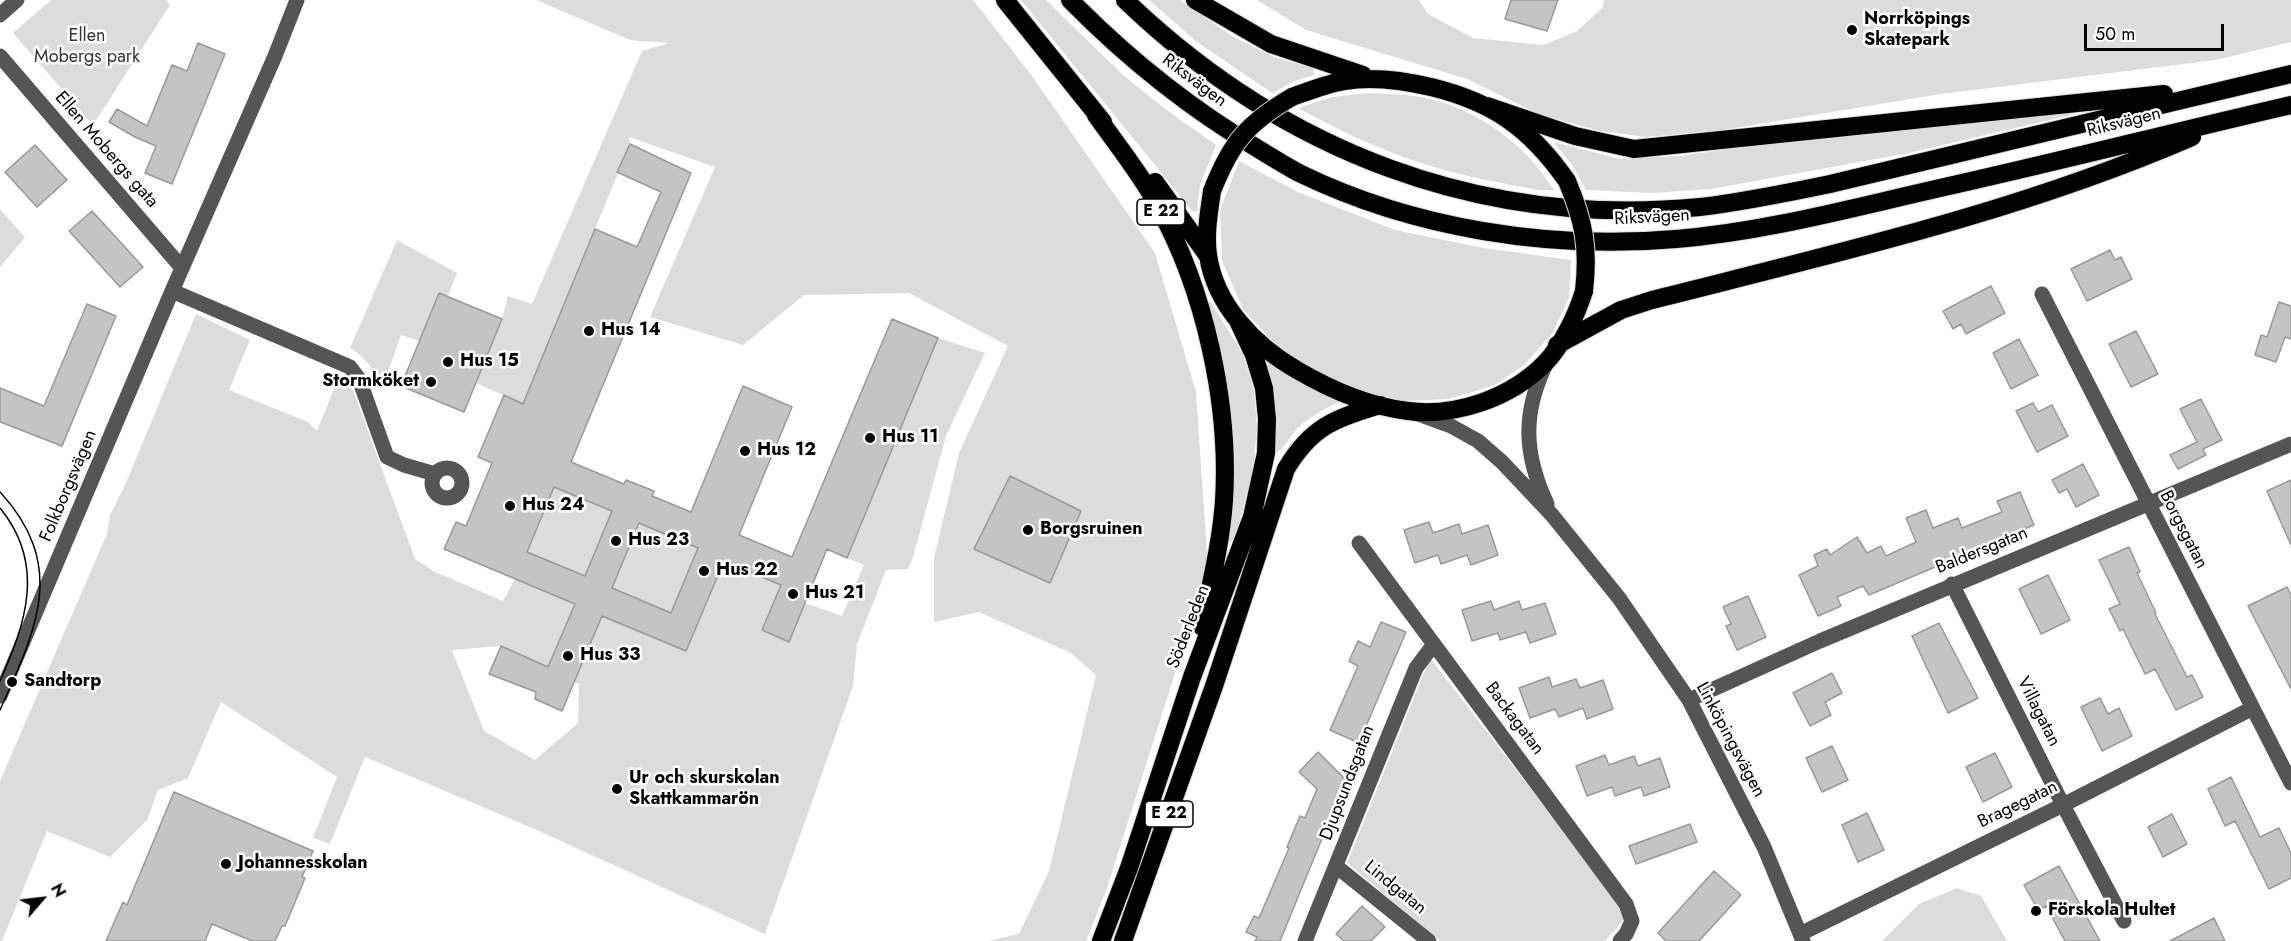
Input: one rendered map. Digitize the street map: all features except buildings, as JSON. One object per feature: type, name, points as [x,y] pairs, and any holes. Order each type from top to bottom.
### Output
[{"type":"highway","name":"E 22","points":[[1005,0],[1096,115],[1158,205],[1180,254],[1200,310],[1214,366],[1221,414],[1224,502],[1217,552],[1192,677]]},
{"type":"highway","name":"Riksvägen","points":[[1070,0],[1150,75],[1185,102],[1220,127],[1298,172],[1350,195],[1401,212],[1530,238],[1629,242],[1747,231],[2021,170],[2291,105]]},
{"type":"highway","name":"Riksvägen","points":[[1125,0],[1185,53],[1248,97],[1310,135],[1364,160],[1411,177],[1471,193],[1536,204],[1596,210],[1700,207],[1765,197],[1830,184],[2291,74]]},
{"type":"highway","name":"E 22","points":[[1123,941],[1214,686],[1286,469],[1298,450],[1313,434],[1353,413],[1380,405],[1409,411],[1457,409],[1483,402],[1523,382],[1547,362],[1576,316],[1584,291],[1587,264],[1585,233],[1579,209],[1567,181],[1550,158],[1512,122],[1488,106],[1456,93],[1407,81],[1371,78],[1271,44],[1195,0]]},
{"type":"highway","points":[[1208,256],[1207,223],[1212,192],[1225,159],[1237,140],[1270,110],[1292,97],[1322,86],[1371,78]]},
{"type":"highway","points":[[1488,106],[1575,136],[1634,149],[2231,87]]},
{"type":"highway","points":[[1096,115],[1163,192],[1208,256],[1227,303],[1239,323],[1263,346],[1294,369],[1343,394],[1380,405]]},
{"type":"highway","points":[[1557,345],[1592,325],[1631,307],[1859,247],[2028,198],[2137,161],[2239,117]]},
{"type":"highway","name":"Söderleden","points":[[1101,941],[1129,868],[1192,677],[1252,517],[1266,453],[1267,419],[1264,387],[1254,355],[1239,323]]},
{"type":"street","points":[[0,15],[17,0]]},
{"type":"street","name":"Folkborgsvägen","points":[[0,696],[297,0]]},
{"type":"street","name":"Ellen Mobergs gata","points":[[0,56],[182,268]]},
{"type":"street","points":[[172,291],[350,367],[359,379],[387,457],[404,465],[435,474]]},
{"type":"street","name":"Borgsgatan","points":[[2042,294],[2251,709],[2291,783]]},
{"type":"street","name":"Linköpingsvägen","points":[[1547,362],[1535,387],[1527,435],[1536,479],[1552,515]]},
{"type":"street","name":"Linköpingsvägen","points":[[1409,411],[1451,426],[1478,441],[1552,515],[1619,598],[1689,700],[1764,847],[1802,938]]},
{"type":"street","name":"Baldersgatan","points":[[1689,700],[1788,654],[1952,584],[2291,444]]},
{"type":"street","name":"Backagatan","points":[[1359,543],[1626,904],[1632,921],[1620,941]]},
{"type":"street","name":"Villagatan","points":[[1952,584],[2124,921]]},
{"type":"street","name":"Djupsundsgatan","points":[[1305,941],[1416,668],[1434,644]]},
{"type":"street","name":"Bragegatan","points":[[1802,938],[2251,709]]},
{"type":"street","name":"Lindgatan","points":[[1336,866],[1429,941]]},
{"type":"green space","name":"Ellen Mobergs park","points":[[51,0],[166,0],[170,5],[93,125],[13,33]]},
{"type":"green space","points":[[536,0],[973,0],[1032,76],[1155,253],[1196,392],[1208,569],[1106,891],[1086,941],[988,941],[1019,934],[1049,871],[1096,675],[1071,653],[979,612],[934,622],[934,558],[959,453],[1008,346],[909,293],[804,295],[743,345],[650,317],[715,167],[629,137],[630,144],[523,404],[476,383],[502,319],[508,296],[532,304],[642,51],[669,43],[630,40]]},
{"type":"green space","points":[[1021,0],[1046,0],[1122,74],[1165,109],[1216,145],[1200,185],[1197,211],[1193,212]]},
{"type":"green space","points":[[1149,0],[1180,0],[1232,36],[1274,57],[1313,68],[1314,75],[1295,81],[1272,93],[1197,42]]},
{"type":"green space","points":[[1257,0],[1419,0],[1428,14],[1473,38],[1544,45],[1577,31],[1603,7],[1604,0],[2291,0],[2291,42],[2216,60],[1941,94],[1722,130],[1646,137],[1600,131],[1538,114],[1467,79],[1306,30]]},
{"type":"green space","points":[[1368,93],[1408,95],[1436,101],[1476,117],[1512,141],[1542,172],[1554,190],[1539,190],[1459,174],[1409,159],[1334,127],[1298,108],[1332,97]]},
{"type":"green space","points":[[2073,109],[2075,114],[1909,153],[1711,189],[1652,193],[1586,190],[1573,166],[1554,142],[1620,159],[1678,156],[1829,136]]},
{"type":"green space","points":[[1239,161],[1298,192],[1395,230],[1483,248],[1571,260],[1569,298],[1552,334],[1524,365],[1495,385],[1449,399],[1403,401],[1344,388],[1303,366],[1267,336],[1243,309],[1222,261],[1220,210]]},
{"type":"green space","points":[[0,209],[25,237],[0,267]]},
{"type":"green space","points":[[397,240],[457,273],[448,296],[439,293],[420,341],[401,335],[384,383],[379,387],[369,364],[350,348]]},
{"type":"green space","points":[[1210,301],[1243,354],[1254,391],[1257,427],[1253,473],[1235,538],[1228,545],[1225,540],[1234,480],[1231,422],[1207,306]]},
{"type":"green space","points":[[196,314],[250,340],[229,390],[308,422],[317,431],[339,377],[351,385],[415,559],[435,572],[503,601],[520,570],[528,584],[585,608],[568,619],[548,667],[501,646],[452,650],[484,731],[535,760],[578,723],[579,684],[574,682],[591,611],[686,651],[729,550],[781,585],[763,631],[789,641],[805,603],[842,616],[864,565],[847,558],[938,338],[985,353],[946,436],[908,569],[886,570],[857,644],[853,686],[765,934],[539,831],[365,757],[330,844],[313,838],[337,777],[221,702],[188,778],[158,790],[147,820],[110,857],[47,831],[2,941],[0,941],[0,781],[107,534],[110,515],[126,483]]},
{"type":"green space","points":[[1267,361],[1341,401],[1306,421],[1273,455],[1274,394]]},
{"type":"green space","points":[[564,478],[567,492],[612,511],[585,576],[526,553],[554,487],[559,489]]},
{"type":"green space","points":[[640,523],[698,548],[671,613],[612,589]]},
{"type":"green space","points":[[1430,658],[1628,915],[1605,941],[1440,941],[1347,863]]},
{"type":"green space","points":[[1957,888],[1981,896],[2007,941],[1882,941],[1919,904]]},
{"type":"tram line","points":[[0,492],[21,520],[34,547],[40,573],[39,600],[34,626],[0,710]]},
{"type":"tram line","points":[[0,508],[14,529],[23,550],[27,572],[24,616],[0,681]]},
{"type":"place","name":"Norrköpings Skatepark","points":[[1852,30]]},
{"type":"place","name":"Hus 14","points":[[589,331]]},
{"type":"place","name":"Hus 15","points":[[448,362]]},
{"type":"place","name":"Stormköket","points":[[431,382]]},
{"type":"place","name":"Hus 11","points":[[870,438]]},
{"type":"place","name":"Hus 12","points":[[745,451]]},
{"type":"place","name":"Hus 24","points":[[510,506]]},
{"type":"place","name":"Borgsruinen","points":[[1028,530]]},
{"type":"place","name":"Hus 23","points":[[616,541]]},
{"type":"place","name":"Hus 22","points":[[704,571]]},
{"type":"place","name":"Hus 21","points":[[793,594]]},
{"type":"place","name":"Hus 33","points":[[568,656]]},
{"type":"place","name":"Sandtorp","points":[[12,682]]},
{"type":"place","name":"Ur och skurskolan Skattkammarön","points":[[617,789]]},
{"type":"place","name":"Johannesskolan","points":[[226,864]]},
{"type":"place","name":"Förskola Hultet","points":[[2036,911]]}]
